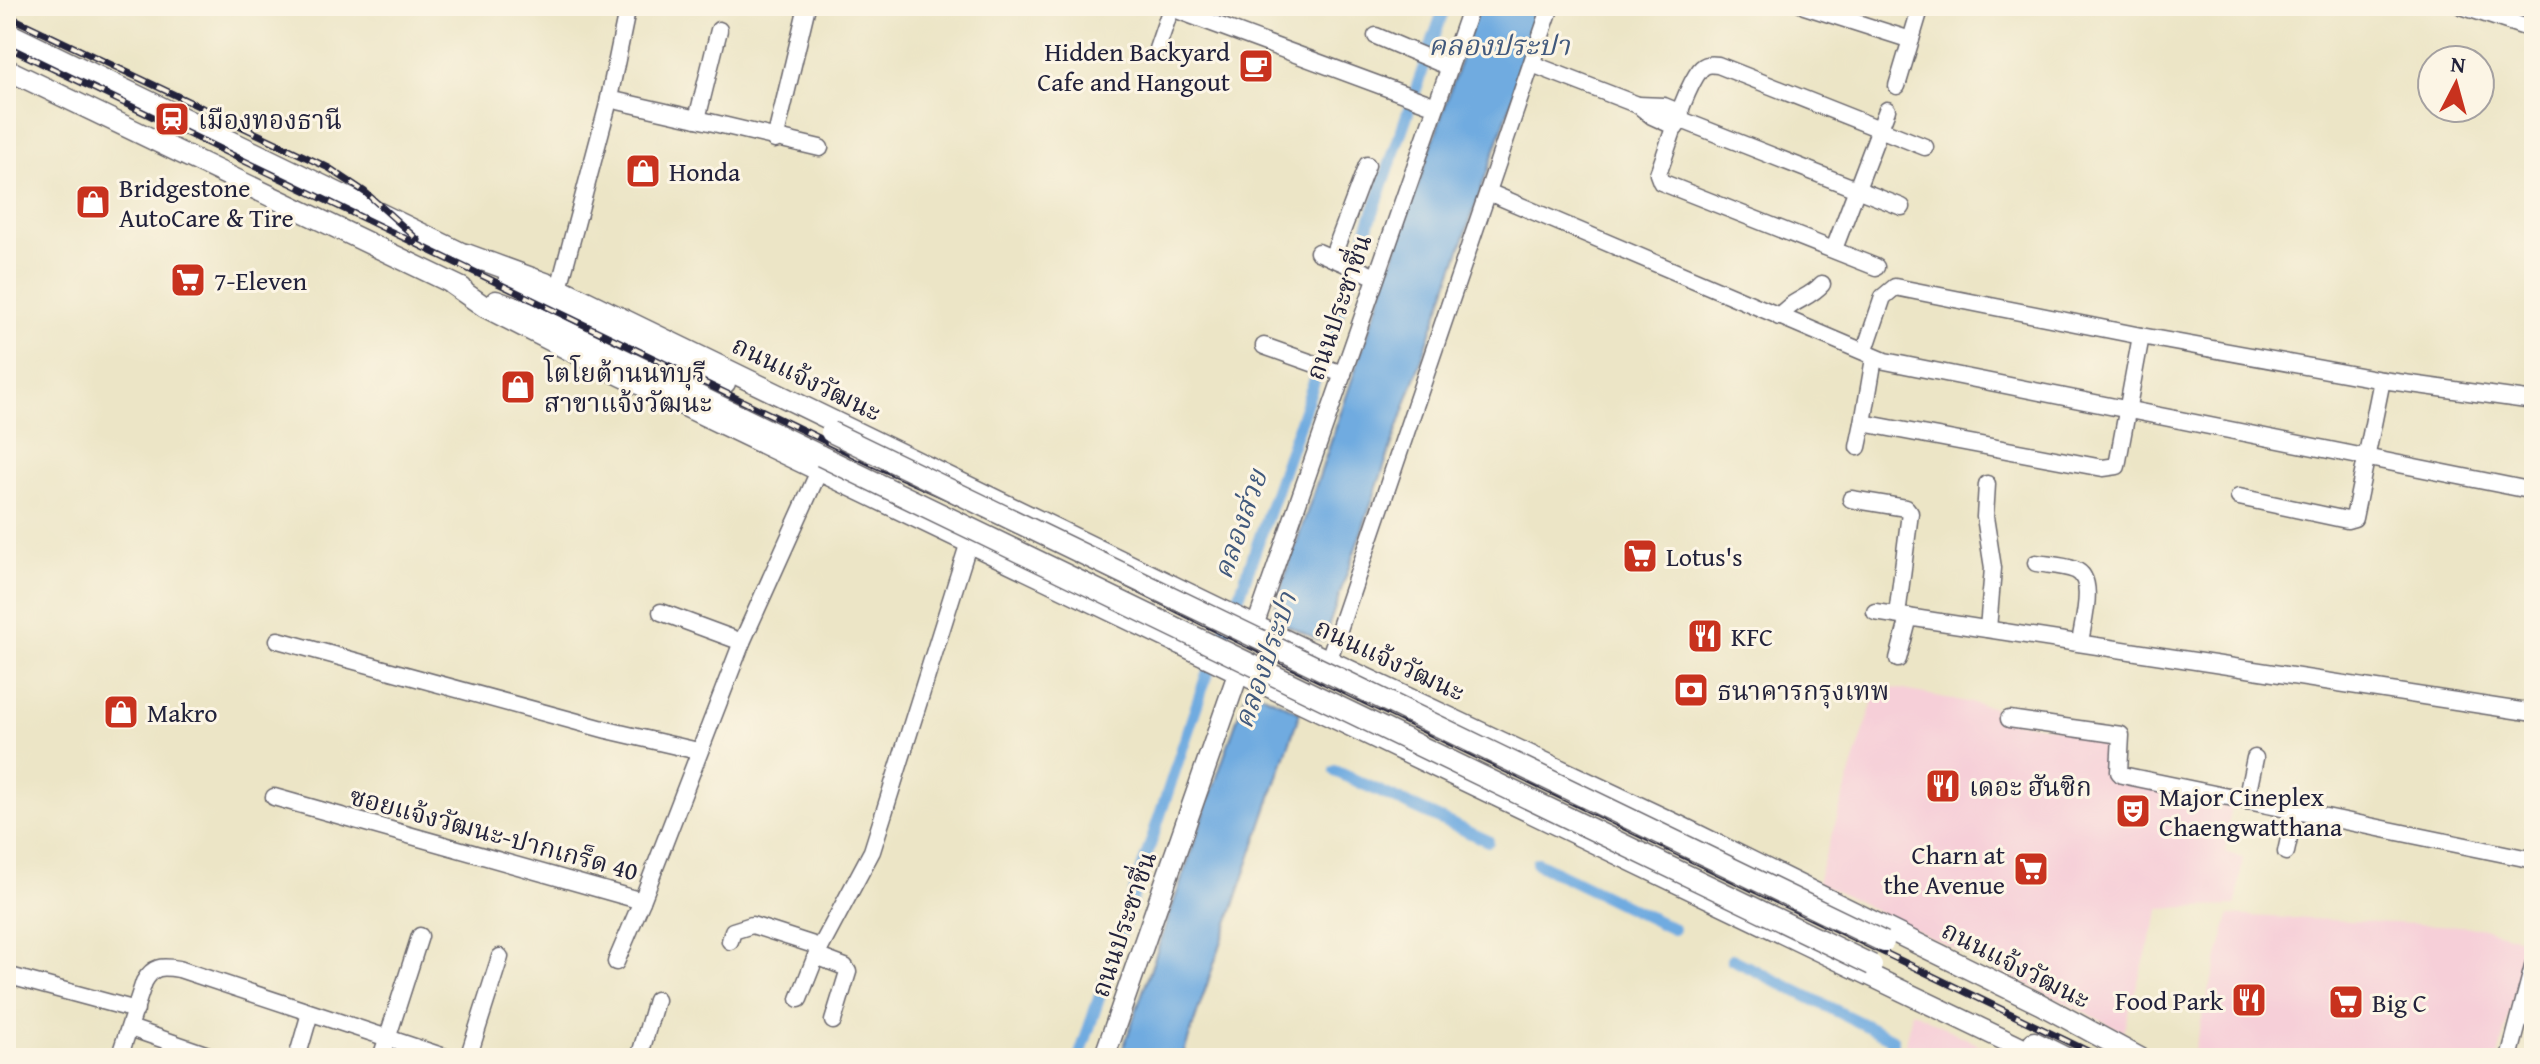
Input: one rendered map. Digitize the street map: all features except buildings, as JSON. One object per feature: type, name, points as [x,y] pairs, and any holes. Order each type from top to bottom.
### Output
[{"type":"main road","name":"ถนนแจ้งวัฒนะ","points":[[6,32],[466,254],[537,295],[831,432],[1884,942],[2038,1015],[2112,1044]]},
{"type":"main road","points":[[6,69],[452,284],[529,313],[820,463],[2066,1058]]},
{"type":"main road","name":"ถนนแจ้งวัฒนะ","points":[[466,254],[559,288],[1238,617],[1464,722],[2027,998],[2140,1058]]},
{"type":"main road","points":[[820,463],[928,523],[1222,662],[2014,1052],[2042,1058]]},
{"type":"main road","points":[[928,523],[947,522],[955,515],[962,501],[961,489],[953,478]]},
{"type":"main road","points":[[973,544],[966,532],[964,518],[970,506],[982,499],[998,499]]},
{"type":"main road","points":[[1085,597],[1107,553]]},
{"type":"main road","name":"ถนนประชาชื่น","points":[[1104,1058],[1222,662]]},
{"type":"main road","points":[[1437,767],[1459,768],[1469,761],[1476,734],[1464,722]]},
{"type":"main road","points":[[1621,857],[1605,839],[1607,823],[1624,809],[1652,813]]},
{"type":"street","points":[[559,288],[609,99],[628,6]]},
{"type":"street","points":[[775,140],[807,6]]},
{"type":"street","name":"ถนนประชาชื่น","points":[[1238,617],[1337,372],[1430,104],[1437,62],[1471,6]]},
{"type":"street","points":[[1329,659],[1551,6]]},
{"type":"street","points":[[1804,6],[1911,40]]},
{"type":"street","points":[[1897,86],[1921,6]]},
{"type":"street","points":[[2461,6],[2481,9],[2534,30]]},
{"type":"street","points":[[1157,49],[1168,7],[1430,104]]},
{"type":"street","points":[[697,119],[719,30]]},
{"type":"street","points":[[1376,36],[1437,62]]},
{"type":"street","points":[[1532,64],[1638,105],[1664,106],[1679,120],[1902,207]]},
{"type":"street","points":[[1876,267],[1661,182],[1658,174],[1699,71],[1705,65],[1718,65],[1925,147]]},
{"type":"street","points":[[609,99],[820,148]]},
{"type":"street","points":[[1834,249],[1887,110]]},
{"type":"street","points":[[1367,165],[1331,258],[1371,275]]},
{"type":"street","points":[[1488,192],[1869,354],[2128,411],[2534,491]]},
{"type":"street","points":[[1779,317],[1788,304],[1811,294],[1822,284]]},
{"type":"street","points":[[1858,447],[1869,354],[1883,297],[1895,287],[2382,380],[2534,401]]},
{"type":"street","points":[[1863,423],[2111,468],[2117,466],[2141,336]]},
{"type":"street","points":[[1264,346],[1337,372]]},
{"type":"street","points":[[2239,497],[2351,519],[2382,380]]},
{"type":"street","name":"ซอยแจ้งวัฒนะ-ปากเกร็ด 40","points":[[274,797],[642,901],[742,642],[820,463]]},
{"type":"street","points":[[1987,484],[1985,517],[1993,568],[1988,629]]},
{"type":"street","points":[[1851,499],[1906,508],[1910,513],[1898,659]]},
{"type":"street","points":[[799,999],[818,952],[872,851],[973,544]]},
{"type":"street","points":[[2036,563],[2077,570],[2084,576],[2087,585],[2080,643]]},
{"type":"street","points":[[661,612],[742,642]]},
{"type":"street","points":[[1875,612],[2534,713]]},
{"type":"street","points":[[278,640],[607,730],[698,751]]},
{"type":"street","points":[[2009,719],[2119,735],[2123,738],[2120,774],[2534,860]]},
{"type":"street","points":[[2246,801],[2255,758]]},
{"type":"street","points":[[2286,852],[2295,811]]},
{"type":"street","points":[[616,962],[642,901]]},
{"type":"street","points":[[730,941],[733,931],[752,925],[818,952],[845,967],[848,972],[833,1021]]},
{"type":"street","points":[[381,1058],[420,936]]},
{"type":"street","points":[[468,1058],[500,957]]},
{"type":"street","points":[[2509,1058],[2534,963]]},
{"type":"street","points":[[119,1058],[144,982],[150,971],[160,966],[179,969],[448,1058]]},
{"type":"street","points":[[6,975],[136,1010]]},
{"type":"street","points":[[639,1058],[656,1000]]},
{"type":"street","points":[[297,1058],[310,1013]]},
{"type":"street","points":[[130,1028],[217,1058]]},
{"type":"shaded area","name":"Charn at the Avenue","points":[[1878,685],[1993,707],[1997,719],[2115,737],[2110,777],[2231,805],[2225,852],[2243,857],[2236,906],[2160,908],[2123,1031],[1817,882]]},
{"type":"shaded area","name":"Big C","points":[[2229,915],[2479,927],[2527,940],[2498,1058],[2192,1057]]},
{"type":"shaded area","points":[[1912,1011],[1997,1054],[2004,1058],[1904,1055]]},
{"type":"water","name":"คลองประปา","points":[[1479,6],[1545,6],[1323,642],[1271,618]]},
{"type":"water","points":[[1257,692],[1300,712],[1182,1058],[1120,1058],[1245,696]]},
{"type":"waterway","name":"คลองส่วย","points":[[1079,1058],[1205,680],[1241,591],[1445,6]]},
{"type":"waterway","points":[[1335,771],[1488,841]]},
{"type":"waterway","points":[[1537,863],[1673,929]]},
{"type":"waterway","points":[[1732,959],[1893,1039],[1889,1058]]},
{"type":"railway","points":[[6,15],[329,168],[365,192],[418,240]]},
{"type":"railway","points":[[6,46],[873,464],[1012,526],[1211,627],[2102,1058]]},
{"type":"place","name":"Hidden Backyard Cafe and Hangout","points":[[1256,66]]},
{"type":"place","name":"เมืองทองธานี","points":[[172,119]]},
{"type":"place","name":"Honda","points":[[643,171]]},
{"type":"place","name":"Bridgestone AutoCare & Tire","points":[[93,202]]},
{"type":"place","name":"7-Eleven","points":[[188,280]]},
{"type":"place","name":"โตโยต้านนทบุรี สาขาแจ้งวัฒนะ","points":[[518,387]]},
{"type":"place","name":"Lotus's","points":[[1640,556]]},
{"type":"place","name":"KFC","points":[[1705,636]]},
{"type":"place","name":"ธนาคารกรุงเทพ","points":[[1691,690]]},
{"type":"place","name":"Makro","points":[[121,712]]},
{"type":"place","name":"เดอะ ฮันซิก","points":[[1943,786]]},
{"type":"place","name":"Major Cineplex Chaengwatthana","points":[[2133,811]]},
{"type":"place","name":"Charn at the Avenue","points":[[2031,869]]},
{"type":"place","name":"Food Park","points":[[2249,1000]]},
{"type":"place","name":"Big C","points":[[2346,1002]]}]
